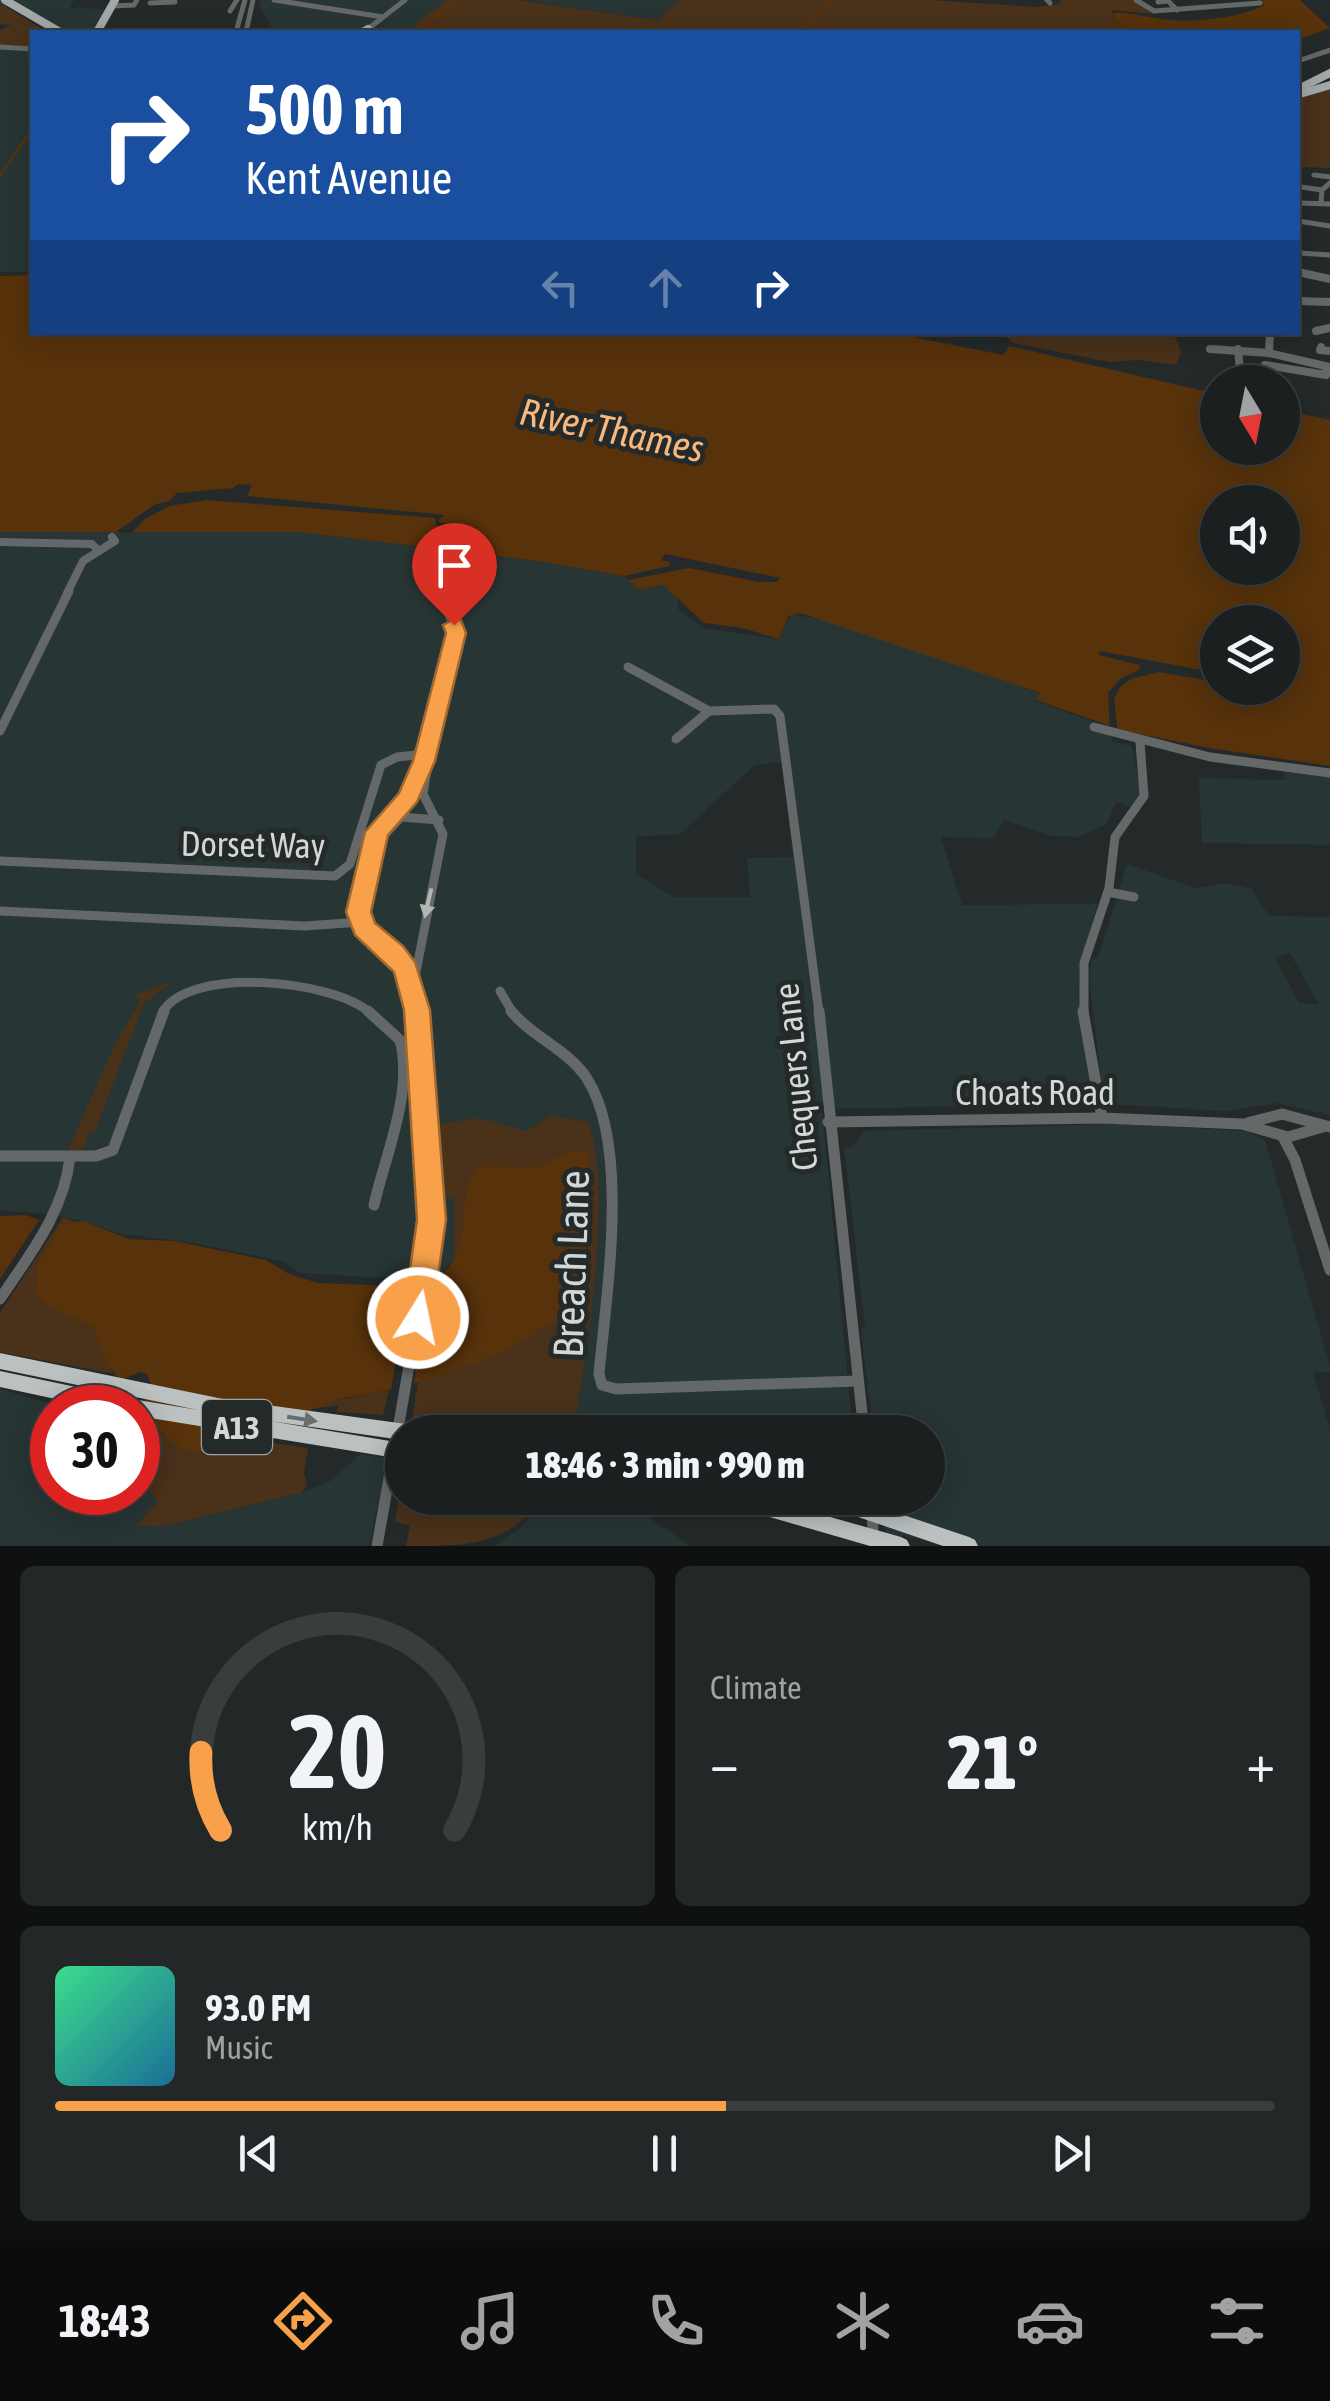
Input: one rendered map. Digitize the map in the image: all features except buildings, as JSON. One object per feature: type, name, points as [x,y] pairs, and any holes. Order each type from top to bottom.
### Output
[{"type":"highway","name":"A13","points":[[0,1361],[385,1446]]},
{"type":"highway","name":"A13","points":[[0,1379],[30,1385]]},
{"type":"highway","name":"A13","points":[[160,1411],[340,1434],[385,1433]]},
{"type":"highway","points":[[794,1515],[901,1546]]},
{"type":"highway","points":[[878,1515],[968,1546]]},
{"type":"main road","points":[[2,0],[47,30]]},
{"type":"main road","points":[[2,0],[56,30]]},
{"type":"main road","points":[[98,30],[113,3]]},
{"type":"main road","points":[[1300,91],[1330,80]]},
{"type":"street","points":[[230,10],[237,0]]},
{"type":"street","points":[[237,30],[245,0]]},
{"type":"street","points":[[245,30],[253,0]]},
{"type":"street","points":[[274,0],[384,18]]},
{"type":"street","points":[[367,30],[406,0]]},
{"type":"street","points":[[1136,0],[1150,11],[1260,4]]},
{"type":"street","points":[[1193,0],[1201,8]]},
{"type":"street","points":[[1219,0],[1226,6]]},
{"type":"street","points":[[113,3],[138,1]]},
{"type":"street","points":[[1158,2],[1168,1],[1177,10]]},
{"type":"street","points":[[150,3],[175,3]]},
{"type":"street","points":[[0,47],[30,49]]},
{"type":"street","points":[[1300,60],[1330,50]]},
{"type":"street","points":[[1314,175],[1330,180],[1322,190],[1321,203]]},
{"type":"street","points":[[1301,187],[1322,190]]},
{"type":"street","points":[[1301,204],[1330,204]]},
{"type":"street","points":[[1301,204],[1317,222]]},
{"type":"street","points":[[1300,221],[1330,226]]},
{"type":"street","points":[[1300,250],[1302,244]]},
{"type":"street","points":[[1300,255],[1330,256]]},
{"type":"street","points":[[1320,258],[1328,266]]},
{"type":"street","points":[[1300,272],[1330,279]]},
{"type":"street","points":[[1300,301],[1330,302]]},
{"type":"street","points":[[1316,331],[1330,328]]},
{"type":"street","points":[[1269,353],[1270,335]]},
{"type":"street","points":[[1210,348],[1269,353],[1325,369]]},
{"type":"street","points":[[1238,349],[1238,365]]},
{"type":"street","points":[[1283,365],[1284,358]]},
{"type":"street","points":[[1300,368],[1325,369]]},
{"type":"street","points":[[0,542],[95,547],[83,562],[0,730]]},
{"type":"street","points":[[373,847],[401,812],[425,757],[456,633],[448,614]]},
{"type":"street","points":[[628,668],[710,711],[676,739]]},
{"type":"street","name":"Chequers Lane","points":[[710,711],[774,709],[780,716],[810,930],[862,1415]]},
{"type":"street","points":[[1094,727],[1140,742],[1262,766],[1330,772]]},
{"type":"street","points":[[1102,1118],[1081,998],[1084,962],[1108,892],[1115,836],[1144,796],[1140,742]]},
{"type":"street","points":[[376,1546],[432,1220],[414,987],[441,844],[423,794],[428,764],[425,757]]},
{"type":"street","name":"Dorset Way","points":[[0,861],[335,876],[350,864],[376,771],[386,761],[425,757]]},
{"type":"street","points":[[401,812],[433,813]]},
{"type":"street","points":[[360,922],[362,892],[377,832],[401,812],[433,813]]},
{"type":"street","points":[[1108,892],[1134,897]]},
{"type":"street","points":[[0,911],[306,926],[360,922],[394,953],[414,987]]},
{"type":"street","points":[[394,953],[408,955],[419,946]]},
{"type":"street","points":[[0,1156],[99,1156],[115,1147],[155,1033],[170,1003],[180,994],[216,983],[321,989],[358,1002],[396,1034],[402,1046],[400,1086],[374,1206]]},
{"type":"street","name":"Breach Lane","points":[[500,990],[506,1007],[518,1021],[584,1074],[603,1111],[610,1223],[599,1374],[602,1384],[616,1389],[858,1381]]},
{"type":"street","name":"Choats Road","points":[[1242,1124],[1282,1114],[1326,1127]]},
{"type":"street","name":"Choats Road","points":[[828,1122],[1102,1118],[1242,1124],[1287,1135],[1326,1127]]},
{"type":"street","points":[[1272,1118],[1287,1135],[1330,1270]]},
{"type":"street","points":[[1287,1135],[1300,1126],[1294,1118]]},
{"type":"street","points":[[0,1299],[56,1209],[70,1169],[70,1157]]},
{"type":"street","points":[[872,1515],[874,1546]]},
{"type":"shaded area","points":[[0,0],[74,0],[70,8],[105,9],[100,24],[93,30],[58,30],[22,6],[0,6]]},
{"type":"shaded area","points":[[446,0],[518,0],[658,20],[679,0],[931,0],[1036,7],[1059,4],[1061,0],[1133,0],[1153,14],[1112,10],[1116,21],[1129,30],[408,30]]},
{"type":"shaded area","points":[[447,0],[409,30],[272,28],[258,2]]},
{"type":"shaded area","points":[[521,0],[679,0],[658,20]]},
{"type":"shaded area","points":[[0,6],[5,6],[44,30],[30,30],[30,47],[0,45],[0,30],[11,25],[0,24]]},
{"type":"shaded area","points":[[0,49],[30,52],[30,271],[0,272]]},
{"type":"shaded area","points":[[1330,87],[1330,168],[1300,167],[1300,97]]},
{"type":"shaded area","points":[[1005,335],[1174,335],[1181,352],[1176,365],[1139,360],[1110,362],[1013,343]]},
{"type":"shaded area","points":[[0,532],[303,532],[538,561],[624,576],[640,590],[663,585],[678,597],[678,609],[704,628],[778,639],[792,614],[841,624],[1041,694],[1036,701],[1110,728],[1112,742],[1132,746],[1141,795],[1135,809],[1116,802],[1107,824],[1078,837],[1052,836],[1004,820],[994,838],[941,837],[962,905],[1097,904],[1079,972],[1094,1104],[822,1109],[851,1415],[575,1415],[598,1224],[597,1168],[463,1145],[454,1197],[454,1259],[435,1281],[300,1273],[282,1261],[187,1242],[121,1234],[41,1213],[0,1211]],"holes":[[[782,762],[793,857],[747,858],[750,897],[674,897],[636,874],[636,836],[679,835],[755,765]]]},
{"type":"shaded area","points":[[1283,770],[1330,772],[1330,845],[1202,843],[1199,778],[1285,780]]},
{"type":"shaded area","points":[[1127,864],[1196,888],[1226,883],[1252,889],[1269,916],[1330,917],[1330,1115],[1278,1103],[1226,1111],[1109,1104],[1102,1087],[1089,978],[1092,959],[1098,958]],"holes":[[[1290,953],[1318,1004],[1299,1003],[1275,957]]]},
{"type":"shaded area","points":[[174,981],[144,1003],[95,1131],[90,1131],[82,1152],[68,1150],[115,1044],[140,1002],[134,995]]},
{"type":"shaded area","points":[[550,1116],[588,1122],[595,1151],[595,1274],[576,1415],[413,1415],[418,1381],[485,1359],[531,1334],[569,1304],[585,1278],[588,1150],[565,1152],[537,1167],[470,1182],[462,1246],[454,1259],[454,1198],[446,1197],[439,1124],[479,1118],[526,1131]]},
{"type":"shaded area","points":[[1120,1124],[1246,1131],[1265,1140],[1330,1367],[1330,1372],[1313,1373],[1330,1429],[1330,1546],[972,1546],[886,1534],[883,1515],[945,1515],[945,1415],[871,1415],[844,1147],[851,1148],[865,1131]]},
{"type":"shaded area","points":[[63,1217],[79,1223],[48,1252],[39,1269],[35,1291],[47,1306],[94,1328],[114,1374],[0,1352],[0,1313]]},
{"type":"shaded area","points":[[0,1389],[30,1398],[30,1515],[147,1515],[138,1526],[163,1526],[301,1493],[332,1480],[360,1454],[385,1458],[369,1546],[0,1546]]},
{"type":"shaded area","points":[[389,1390],[383,1415],[336,1412],[339,1405],[311,1409],[332,1401]]},
{"type":"shaded area","points":[[160,1427],[164,1436],[219,1451],[253,1440],[308,1448],[304,1473],[307,1486],[301,1493],[163,1526],[136,1526],[146,1515],[160,1515]]},
{"type":"shaded area","points":[[396,1515],[529,1515],[485,1540],[450,1545],[406,1546],[410,1525],[395,1522]]},
{"type":"shaded area","points":[[531,1515],[647,1515],[691,1546],[496,1546]]},
{"type":"water","points":[[1260,0],[1300,0],[1330,28],[1300,39],[1300,30],[1129,30],[1116,21],[1114,13],[1199,20],[1228,17],[1264,5]]},
{"type":"water","name":"River Thames","points":[[30,275],[30,335],[903,335],[1003,355],[1009,346],[1200,390],[1200,465],[1300,465],[1300,414],[1330,420],[1330,766],[1125,731],[1036,700],[1040,693],[800,613],[789,616],[779,639],[742,628],[704,623],[663,585],[640,590],[623,576],[538,561],[300,532],[0,532],[0,276]]},
{"type":"water","points":[[589,1150],[585,1275],[574,1298],[555,1319],[500,1352],[437,1377],[336,1400],[281,1425],[285,1410],[274,1409],[266,1432],[220,1450],[196,1452],[170,1441],[160,1429],[160,1385],[151,1385],[147,1374],[139,1372],[120,1381],[105,1359],[94,1328],[47,1306],[35,1291],[38,1265],[60,1224],[83,1221],[129,1239],[175,1241],[266,1260],[289,1274],[318,1283],[396,1286],[408,1290],[435,1280],[450,1265],[461,1237],[466,1193],[477,1166],[537,1167],[566,1152]]},
{"type":"water","points":[[26,1215],[39,1220],[0,1279],[0,1216]]},
{"type":"pier","points":[[238,484],[252,485],[247,496],[445,515],[440,523],[459,524],[471,553],[463,552],[457,538],[436,525],[435,518],[207,500],[169,506],[145,519],[131,533],[116,532],[177,493],[233,488]]},
{"type":"pier","points":[[665,554],[780,578],[777,582],[760,582],[689,568],[628,580],[624,576],[669,566],[670,562],[661,560]]},
{"type":"pier","points":[[1100,651],[1200,670],[1200,679],[1159,672],[1131,679],[1120,687],[1114,699],[1118,733],[1110,731],[1108,693],[1121,678],[1139,670],[1140,665],[1099,655]]},
{"type":"pier","points":[[422,1278],[432,1279],[413,1387],[390,1395],[410,1284]]},
{"type":"waterway","points":[[419,30],[456,0]]},
{"type":"waterway","points":[[803,30],[832,0]]},
{"type":"waterway","points":[[0,175],[30,133]]},
{"type":"route","points":[[418,1318],[432,1220],[414,987],[394,953],[364,928],[358,912],[377,832],[409,796],[424,761],[456,633],[454,625]]}]
